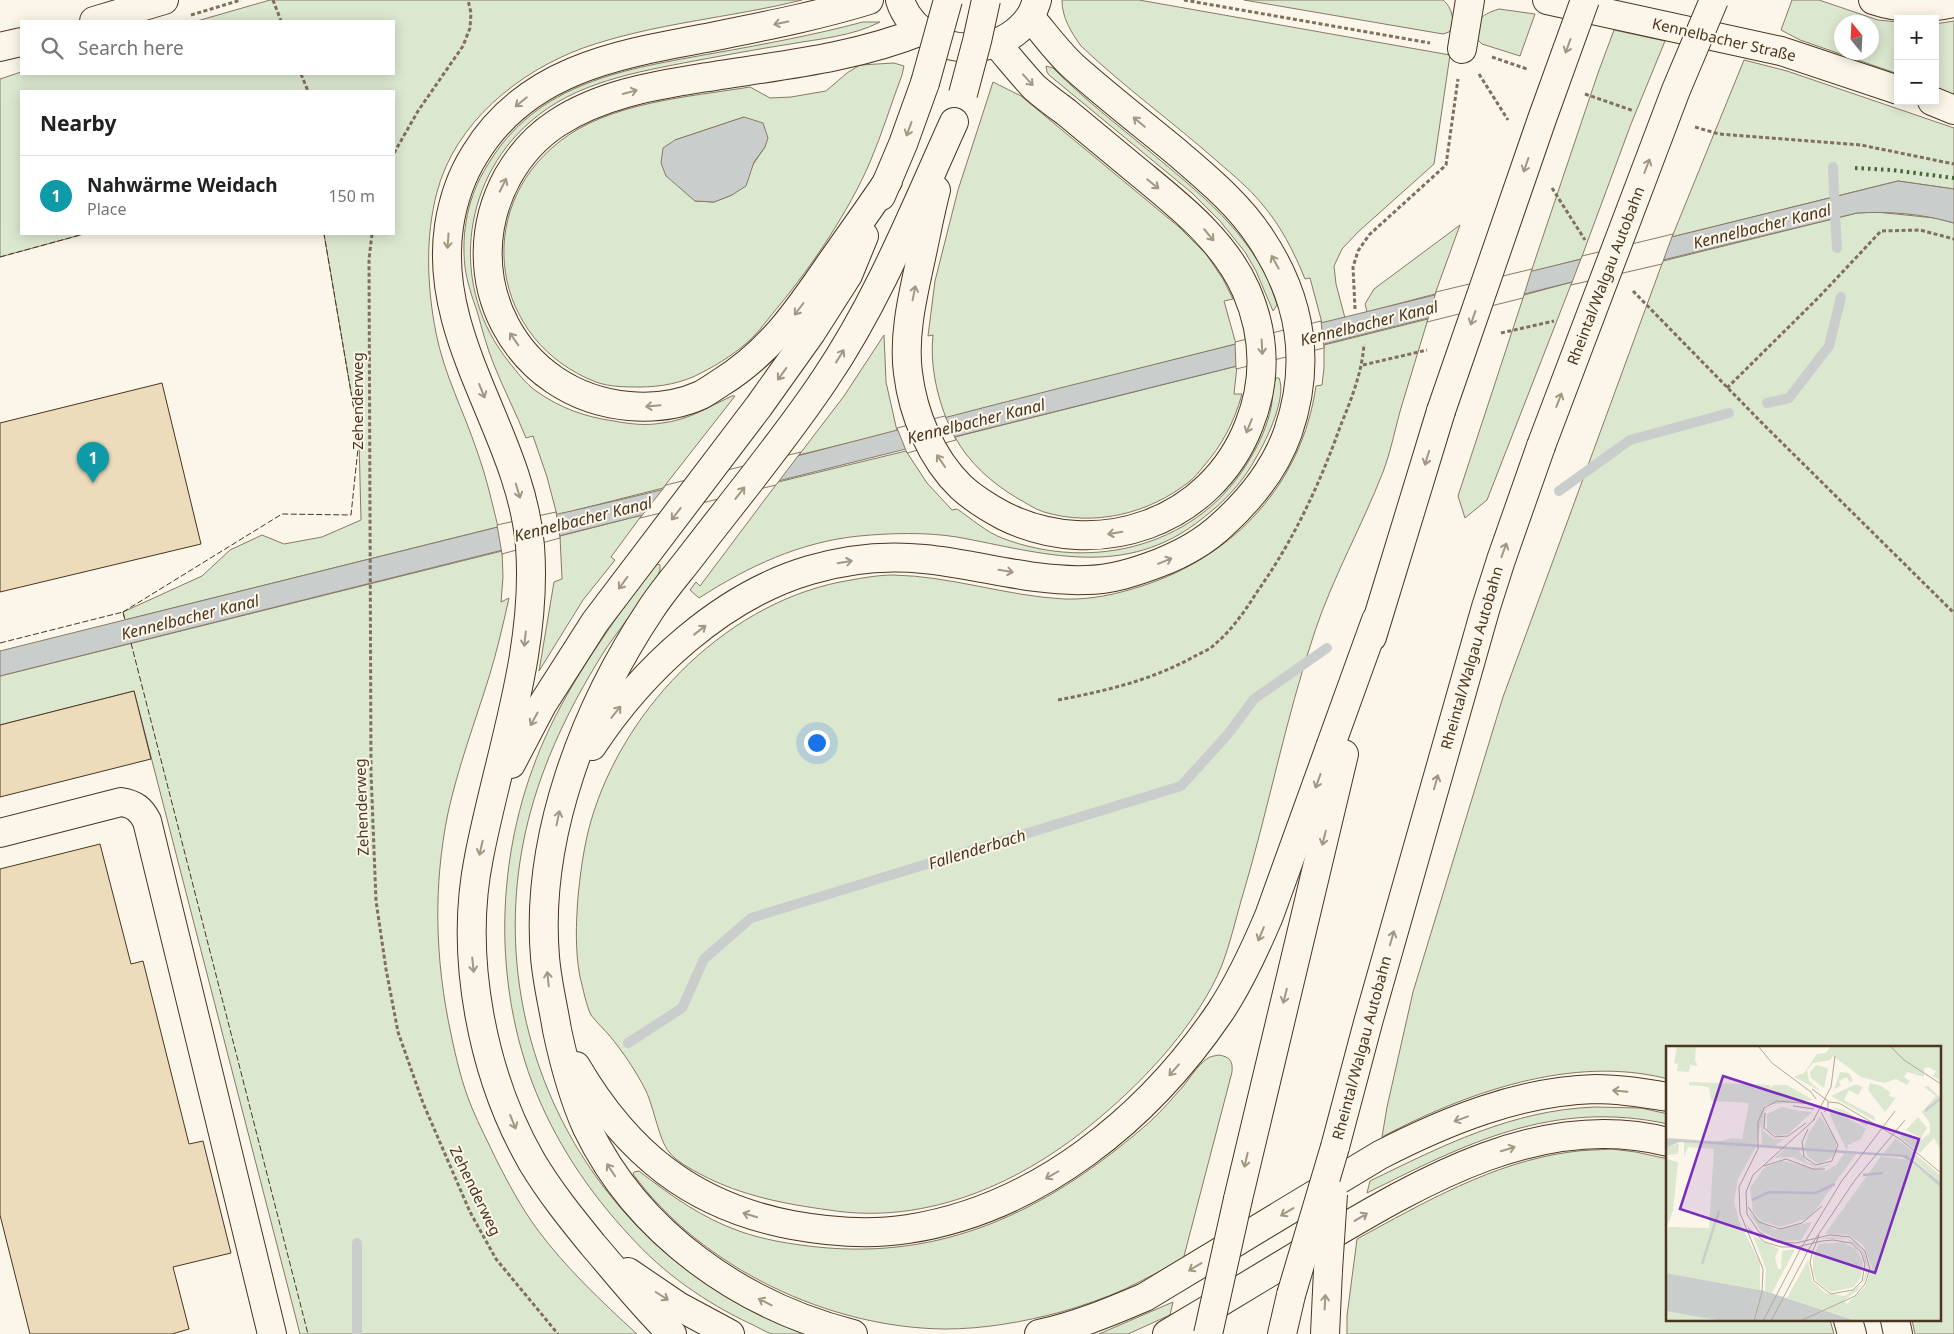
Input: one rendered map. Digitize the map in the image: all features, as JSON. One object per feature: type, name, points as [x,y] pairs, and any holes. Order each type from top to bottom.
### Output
[{"type":"main road","points":[[97,20],[164,0]]},
{"type":"main road","points":[[672,1334],[646,1309],[568,1216],[533,1162],[518,1135],[490,1059],[479,1011],[473,961],[472,917],[476,874],[516,694],[524,647],[530,590],[530,543],[526,516],[504,444],[464,346],[453,312],[448,275],[447,241],[453,204],[462,178],[491,131],[511,111],[536,91],[562,76],[596,62],[633,52],[829,13],[869,0]]},
{"type":"main road","points":[[569,781],[607,723],[662,661],[719,614],[751,594],[783,579],[810,570],[839,563],[888,557],[923,558],[1035,576],[1087,580],[1112,578],[1141,570],[1176,556],[1211,535],[1244,506],[1267,476],[1283,445],[1295,412],[1301,372],[1301,353],[1294,306],[1285,282],[1269,252],[1234,204],[1204,175],[1072,66],[1033,8],[1011,35],[996,43],[966,49],[944,45],[922,31],[912,22],[900,0]]},
{"type":"main road","points":[[493,801],[542,705],[595,622],[789,365],[848,275],[904,144],[925,83],[948,0]]},
{"type":"main road","points":[[986,0],[977,41],[933,202],[912,298],[908,342],[908,371],[912,396],[930,444],[950,474],[973,497],[1012,520],[1050,532],[1077,536],[1101,536],[1128,531],[1150,524],[1187,504],[1205,490],[1235,455],[1254,412],[1259,395],[1261,338],[1255,316],[1241,281],[1228,259],[1205,230],[1174,201],[1035,88],[996,43]]},
{"type":"main road","points":[[1462,49],[1470,0]]},
{"type":"main road","name":"Kennelbacher Straße","points":[[1547,0],[1781,51],[1894,89]]},
{"type":"main road","points":[[557,1027],[567,1052],[600,1105],[647,1156],[672,1177],[697,1193],[750,1216],[798,1226],[861,1232],[898,1230],[961,1218],[1023,1192],[1062,1170],[1124,1121],[1174,1071],[1200,1040],[1220,1010],[1255,948],[1376,620],[1441,411],[1542,118],[1585,0]]},
{"type":"main road","name":"Rheintal/Walgau Autobahn","points":[[1282,1334],[1291,1295],[1336,1147],[1369,1019],[1486,607],[1541,446],[1676,90],[1714,0]]},
{"type":"main road","points":[[1873,0],[1907,7],[1935,7],[1954,3]]},
{"type":"main road","points":[[888,181],[782,330],[760,353],[731,376],[701,395],[671,404],[645,407],[615,404],[587,397],[564,386],[543,372],[523,352],[506,328],[496,305],[489,280],[487,259],[487,237],[492,212],[501,189],[513,167],[530,145],[556,123],[589,105],[629,92],[846,54],[891,44],[922,31]]},
{"type":"main road","points":[[0,47],[20,42]]},
{"type":"main road","points":[[853,1334],[810,1322],[778,1309],[743,1291],[710,1270],[640,1209],[607,1165],[581,1115],[562,1053],[549,988],[544,929],[547,880],[560,808],[586,731],[599,699],[629,643],[654,605],[824,380],[882,284],[954,122]]},
{"type":"main road","points":[[1208,1334],[1238,1198],[1376,620]]},
{"type":"main road","points":[[0,833],[120,802],[129,803],[142,812],[147,821],[272,1334]]},
{"type":"main road","points":[[1039,1334],[1097,1317],[1145,1297],[1380,1155],[1461,1119],[1511,1102],[1570,1091],[1621,1090],[1666,1097]]},
{"type":"main road","points":[[1167,1334],[1381,1205],[1472,1162],[1522,1145],[1573,1135],[1599,1133],[1666,1142]]},
{"type":"main road","points":[[1325,1334],[1336,1147]]},
{"type":"main road","points":[[595,1247],[648,1287],[678,1306],[730,1334]]},
{"type":"path","points":[[189,16],[241,0]]},
{"type":"path","points":[[273,0],[281,20]]},
{"type":"path","points":[[395,150],[418,111],[463,46],[470,28],[472,12],[468,0]]},
{"type":"path","points":[[1184,0],[1462,49],[1513,63],[1530,71]]},
{"type":"path","points":[[1355,309],[1352,267],[1369,235],[1446,165],[1462,49]]},
{"type":"path","points":[[301,75],[308,90]]},
{"type":"path","points":[[1584,93],[1643,113]]},
{"type":"path","points":[[1691,126],[1719,134],[1861,145],[1954,164]]},
{"type":"path","points":[[1728,388],[1819,297],[1881,231],[1920,230],[1954,239]]},
{"type":"path","name":"Zehenderweg","points":[[372,235],[369,259],[371,773],[376,901],[386,969],[398,1032],[423,1103],[470,1212],[496,1259],[558,1334]]},
{"type":"path","points":[[1630,288],[1954,613]]},
{"type":"path","points":[[1058,700],[1097,693],[1149,677],[1184,662],[1214,646],[1239,619],[1277,563],[1302,520],[1327,463],[1359,374],[1364,344]]},
{"type":"green space","points":[[270,0],[802,0],[637,32],[583,48],[559,58],[535,71],[492,103],[474,122],[458,144],[446,167],[433,209],[429,244],[429,280],[433,316],[440,348],[449,378],[480,460],[498,527],[125,620],[123,612],[202,576],[230,550],[262,535],[284,544],[322,537],[361,520],[359,439],[324,235],[395,235],[395,90],[20,90],[20,235],[80,235],[0,257],[0,79],[20,72],[20,75],[395,75],[395,20],[200,20]]},
{"type":"green space","points":[[1062,0],[1139,0],[1450,55],[1434,164],[1358,232],[1342,249],[1334,266],[1336,284],[1345,318],[1322,323],[1310,278],[1305,279],[1286,240],[1269,212],[1235,177],[1081,46],[1065,19]]},
{"type":"green space","points":[[1244,0],[1443,0],[1451,11],[1453,20],[1449,32],[1443,34]]},
{"type":"green space","points":[[1792,0],[1819,0],[1863,15],[1834,15],[1834,52],[1800,40],[1781,30]]},
{"type":"green space","points":[[1499,9],[1535,14],[1520,56],[1482,44],[1477,39],[1480,19]]},
{"type":"green space","points":[[1879,20],[1894,22],[1894,73],[1858,60],[1879,60]]},
{"type":"green space","points":[[1954,21],[1954,97],[1939,91],[1939,23]]},
{"type":"green space","points":[[863,22],[880,22],[847,34],[651,70],[587,88],[548,108],[530,122],[507,147],[489,175],[477,205],[471,238],[471,270],[478,302],[490,333],[509,362],[532,388],[554,402],[583,414],[638,424],[656,424],[681,419],[735,396],[663,488],[557,515],[533,436],[526,438],[491,359],[466,273],[464,241],[467,215],[475,190],[487,166],[508,137],[531,115],[558,97],[586,84],[617,73],[649,65],[789,39]]},
{"type":"green space","points":[[1614,30],[1665,41],[1631,124],[1581,259],[1531,272],[1598,73]]},
{"type":"green space","points":[[1744,60],[1787,71],[1954,128],[1954,189],[1898,181],[1672,237]]},
{"type":"green space","points":[[894,63],[904,66],[879,141],[852,200],[817,256],[763,326],[742,347],[715,366],[687,379],[671,384],[624,387],[596,382],[561,363],[534,337],[515,307],[506,273],[505,238],[513,203],[531,170],[559,142],[601,118],[650,103],[676,98],[750,87],[770,98],[791,97],[826,91],[847,73],[860,65]],"holes":[[[744,117],[765,147],[732,195],[714,202],[695,201],[675,140]]]},
{"type":"green space","points":[[1046,66],[1053,68],[1092,104],[1178,175],[1230,224],[1258,261],[1269,282],[1277,305],[1273,311],[1256,271],[1245,252],[1220,221],[1192,193],[1049,75]]},
{"type":"green space","points":[[993,82],[1021,96],[1179,227],[1206,254],[1223,279],[1233,299],[1224,301],[1236,344],[946,418],[939,398],[935,377],[932,356],[933,335],[928,336],[935,281],[958,190]]},
{"type":"green space","points":[[1876,212],[1935,218],[1954,223],[1954,1334],[1915,1334],[1912,1322],[1942,1322],[1942,1046],[1666,1046],[1666,1079],[1632,1073],[1595,1071],[1520,1082],[1448,1106],[1382,1137],[1413,992],[1503,697],[1663,261],[1857,213]]},
{"type":"green space","points":[[1460,225],[1435,294],[1367,312],[1365,304],[1374,289]]},
{"type":"green space","points":[[1572,282],[1487,500],[1465,518],[1458,496],[1524,295]]},
{"type":"green space","points":[[1428,319],[1383,472],[1330,591],[1304,665],[1251,867],[1222,965],[1200,1008],[1152,1068],[1098,1119],[1069,1142],[1039,1162],[1006,1180],[973,1194],[938,1205],[902,1211],[866,1213],[796,1205],[748,1194],[702,1175],[676,1159],[665,1147],[649,1098],[638,1076],[619,1048],[589,1011],[578,967],[576,927],[582,864],[588,832],[602,789],[623,747],[649,708],[680,672],[716,641],[754,615],[796,595],[840,582],[866,577],[915,576],[1021,594],[1074,599],[1123,592],[1176,573],[1206,556],[1234,535],[1259,511],[1279,484],[1296,454],[1308,421],[1316,386],[1322,385],[1324,345]]},
{"type":"green space","points":[[884,335],[886,382],[897,431],[799,455],[844,396]]},
{"type":"green space","points":[[1237,366],[1234,394],[1242,394],[1231,424],[1222,442],[1210,459],[1194,478],[1174,492],[1157,502],[1120,514],[1082,518],[1063,516],[1037,509],[990,479],[974,464],[955,437]]},
{"type":"green space","points":[[1276,378],[1279,378],[1281,386],[1275,418],[1261,449],[1240,482],[1219,505],[1203,518],[1174,538],[1144,550],[1114,556],[1083,557],[1021,550],[945,535],[884,534],[859,536],[816,544],[776,557],[718,586],[699,598],[690,590],[696,582],[700,586],[778,482],[906,451],[927,483],[952,510],[957,509],[985,529],[1002,538],[1037,548],[1072,553],[1108,551],[1142,544],[1174,531],[1204,512],[1230,487],[1251,457],[1263,434],[1271,408]]},
{"type":"green space","points":[[642,515],[611,557],[615,560],[583,600],[539,671],[554,582],[562,579],[560,536]]},
{"type":"green space","points":[[502,551],[503,577],[501,602],[509,598],[492,667],[457,779],[443,840],[438,895],[438,923],[439,951],[446,1006],[457,1062],[468,1099],[515,1195],[537,1229],[572,1271],[637,1334],[300,1334],[134,691],[0,725],[0,676]]},
{"type":"green space","points":[[657,564],[660,565],[658,575],[607,647],[584,685],[545,767],[531,810],[516,893],[518,974],[534,1052],[565,1126],[608,1193],[663,1251],[729,1299],[805,1334],[772,1334],[718,1307],[671,1275],[643,1250],[615,1219],[586,1183],[562,1144],[541,1103],[532,1082],[519,1040],[510,997],[505,953],[505,909],[509,865],[517,821],[529,779],[545,738],[567,695],[619,614]]},
{"type":"green space","points":[[1219,1055],[1230,1060],[1232,1072],[1183,1260],[1110,1296],[1069,1310],[1032,1319],[960,1329],[901,1326],[857,1318],[813,1304],[771,1286],[731,1264],[695,1238],[661,1208],[633,1174],[639,1171],[699,1213],[725,1226],[748,1234],[777,1241],[817,1247],[863,1249],[907,1246],[949,1237],[989,1224],[1028,1207],[1065,1186],[1144,1127],[1182,1088],[1204,1061],[1209,1057]]},
{"type":"green space","points":[[1595,1107],[1641,1108],[1666,1114],[1666,1124],[1626,1118],[1587,1117],[1549,1122],[1512,1130],[1440,1158],[1367,1193],[1370,1181],[1451,1143],[1506,1123],[1564,1110]]},
{"type":"green space","points":[[1612,1149],[1666,1159],[1666,1322],[1831,1322],[1834,1334],[1347,1334],[1347,1316],[1357,1239],[1433,1198],[1487,1174],[1542,1157],[1585,1150]]},
{"type":"green space","points":[[1173,1302],[1170,1315],[1128,1334],[1099,1334]]},
{"type":"water","points":[[744,117],[763,123],[768,138],[765,147],[754,162],[746,186],[732,195],[714,202],[695,201],[666,176],[661,163],[663,148],[675,140]]},
{"type":"water","name":"Kennelbacher Kanal","points":[[1898,181],[1954,189],[1954,223],[1906,214],[1882,212],[1857,213],[1572,282],[0,676],[0,651],[498,527],[641,495],[1172,360]]},
{"type":"pier","points":[[1673,234],[1662,264],[1571,285],[1582,256]]},
{"type":"pier","points":[[1532,269],[1523,298],[1427,322],[1436,292]]},
{"type":"pier","points":[[1321,321],[1324,348],[1236,369],[1235,342]]},
{"type":"pier","points":[[945,416],[956,440],[907,453],[897,428]]},
{"type":"pier","points":[[801,452],[776,485],[640,518],[666,485]]},
{"type":"pier","points":[[556,512],[560,538],[502,554],[497,525]]},
{"type":"building","points":[[162,383],[201,544],[0,592],[0,423]]},
{"type":"building","points":[[134,691],[151,759],[0,797],[0,725]]},
{"type":"building","points":[[100,844],[131,964],[143,961],[189,1144],[203,1141],[231,1253],[173,1267],[189,1329],[172,1334],[30,1334],[0,1215],[0,869]]},
{"type":"waterway","name":"Fallenderbach","points":[[1833,167],[1834,195]]},
{"type":"waterway","name":"Fallenderbach","points":[[1835,214],[1837,248]]},
{"type":"waterway","name":"Fallenderbach","points":[[1767,403],[1789,398],[1829,346],[1841,297]]},
{"type":"waterway","name":"Fallenderbach","points":[[1559,491],[1630,440],[1729,413]]},
{"type":"waterway","name":"Fallenderbach","points":[[628,1043],[682,1008],[704,959],[751,918],[1181,786],[1228,734],[1254,699],[1327,648]]},
{"type":"waterway","name":"Fallenderbach","points":[[357,1243],[357,1334]]},
{"type":"hedge","points":[[1855,168],[1892,170],[1954,178]]},
{"type":"fence","points":[[0,257],[80,235]]},
{"type":"fence","points":[[123,612],[282,514],[351,515],[359,439],[324,235]]},
{"type":"fence","points":[[0,643],[123,612],[125,620]]},
{"type":"fence","points":[[131,643],[308,1334]]},
{"type":"place","name":"Nahwärme Weidach","points":[[93,483]]}]
